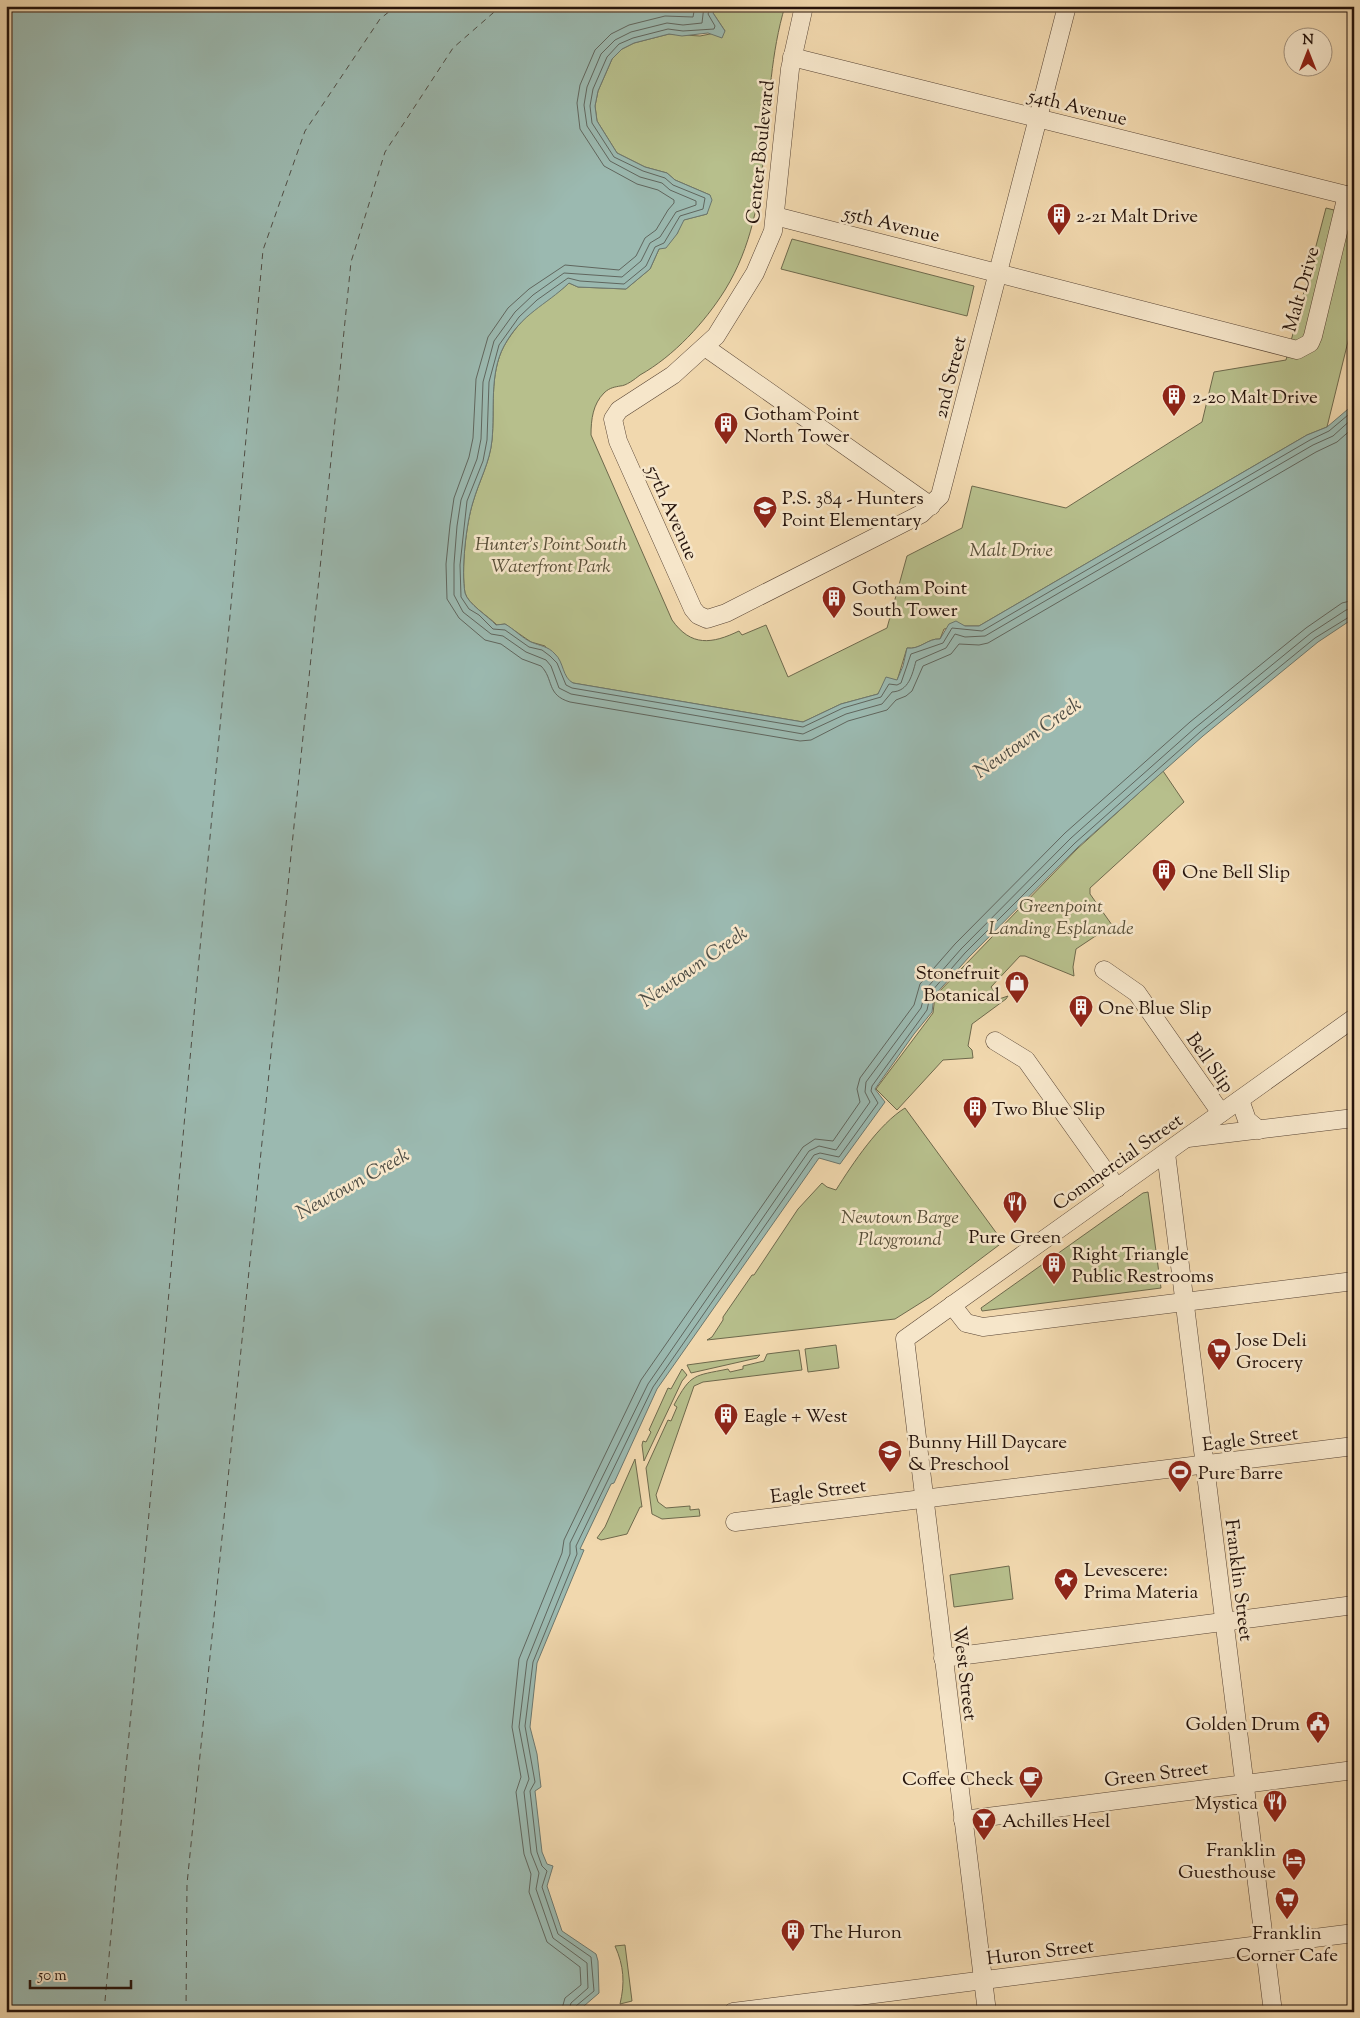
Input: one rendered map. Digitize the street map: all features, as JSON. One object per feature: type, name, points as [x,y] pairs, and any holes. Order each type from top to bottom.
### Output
[{"type":"street","name":"Center Boulevard","points":[[613,419],[619,410],[673,375],[716,336],[735,308],[754,273],[773,231],[792,57],[804,6]]},
{"type":"street","name":"2nd Street","points":[[702,617],[707,619],[726,613],[921,514],[941,494],[1067,6]]},
{"type":"street","name":"54th Avenue","points":[[792,57],[1350,196]]},
{"type":"street","name":"Malt Drive","points":[[998,272],[1298,350],[1310,343],[1313,336],[1350,196]]},
{"type":"street","name":"55th Avenue","points":[[775,216],[998,272]]},
{"type":"street","points":[[705,347],[931,506]]},
{"type":"street","name":"57th Avenue","points":[[613,419],[613,426],[618,441],[693,609],[702,617]]},
{"type":"street","name":"Bell Slip","points":[[1104,970],[1137,993],[1221,1113]]},
{"type":"street","name":"Commercial Street","points":[[905,1339],[1354,1018]]},
{"type":"street","points":[[995,1041],[1026,1060],[1116,1188]]},
{"type":"street","points":[[1240,1100],[1247,1120],[1259,1130]]},
{"type":"street","points":[[1186,1139],[1354,1118]]},
{"type":"street","name":"Franklin Street","points":[[1166,1153],[1273,2012]]},
{"type":"street","points":[[952,1305],[966,1323],[983,1327],[1354,1282]]},
{"type":"street","name":"West Street","points":[[905,1339],[987,2012]]},
{"type":"street","name":"Eagle Street","points":[[735,1522],[1354,1446]]},
{"type":"street","points":[[943,1658],[1354,1605]]},
{"type":"street","name":"Green Street","points":[[963,1820],[1354,1770]]},
{"type":"street","name":"Huron Street","points":[[733,2012],[1354,1933]]},
{"type":"green space","name":"Hunter’s Point South Waterfront Park","points":[[716,6],[785,6],[771,78],[760,187],[753,222],[742,257],[725,290],[708,314],[688,337],[665,358],[628,384],[611,388],[604,393],[595,407],[591,429],[591,435],[672,620],[687,635],[702,641],[720,639],[739,631],[742,635],[766,625],[788,677],[887,628],[907,556],[962,528],[972,486],[1066,508],[1202,422],[1214,372],[1286,360],[1326,208],[1354,215],[1354,317],[1327,427],[1307,435],[979,626],[944,629],[940,639],[907,648],[897,681],[884,683],[878,694],[841,704],[803,722],[568,681],[545,646],[531,642],[505,624],[497,625],[474,606],[465,593],[464,560],[466,534],[470,511],[491,448],[496,368],[504,346],[512,334],[541,303],[569,283],[578,287],[626,289],[650,269],[659,249],[677,234],[683,220],[707,214],[710,195],[675,180],[667,173],[645,167],[617,153],[597,121],[595,106],[598,91],[612,59],[622,49],[634,43],[669,34],[700,36],[725,31],[713,13]]},
{"type":"green space","points":[[792,239],[974,286],[967,316],[781,269]]},
{"type":"green space","name":"Greenpoint Landing Esplanade","points":[[1163,771],[1184,802],[1090,888],[1090,894],[1112,925],[1076,949],[1073,967],[1074,976],[1025,956],[1020,956],[991,987],[999,999],[1008,996],[1006,999],[972,1024],[968,1046],[972,1050],[973,1058],[943,1060],[897,1110],[876,1089],[933,1013],[935,996],[1077,849]]},
{"type":"green space","name":"Newtown Barge Playground","points":[[905,1108],[1003,1242],[930,1297],[895,1319],[707,1340],[712,1337],[723,1317],[752,1275],[754,1275],[798,1209],[822,1183],[836,1190],[858,1156],[876,1134]]},
{"type":"green space","points":[[1148,1192],[1161,1288],[982,1311],[981,1308],[1143,1193]]},
{"type":"green space","points":[[836,1345],[839,1368],[808,1372],[805,1349]]},
{"type":"green space","points":[[799,1350],[802,1370],[703,1382],[694,1386],[656,1495],[658,1502],[666,1508],[690,1506],[690,1510],[699,1509],[700,1516],[662,1519],[652,1514],[646,1468],[668,1420],[671,1421],[677,1407],[674,1405],[690,1381],[708,1373],[728,1369],[730,1372],[743,1369],[743,1366],[764,1361],[767,1354]]},
{"type":"green space","points":[[760,1355],[757,1358],[691,1373],[687,1365]]},
{"type":"green space","points":[[682,1369],[687,1375],[682,1381],[644,1461],[643,1441],[646,1442],[651,1432],[649,1430],[668,1388],[671,1389]]},
{"type":"green space","points":[[635,1459],[642,1507],[640,1507],[627,1534],[601,1540],[597,1538],[605,1527]]},
{"type":"green space","points":[[1009,1566],[1013,1599],[954,1607],[950,1575]]},
{"type":"green space","points":[[625,1945],[632,2001],[620,2004],[623,1975],[615,1946]]},
{"type":"water","name":"Newtown Creek","points":[[6,6],[716,6],[713,13],[725,31],[722,38],[708,33],[682,36],[669,34],[634,43],[622,49],[612,59],[598,91],[595,106],[597,121],[617,153],[645,167],[667,173],[675,180],[710,195],[712,200],[707,214],[684,220],[677,234],[666,248],[659,249],[650,269],[626,289],[578,287],[569,283],[518,325],[504,346],[496,368],[491,448],[470,511],[466,534],[464,560],[465,593],[474,606],[496,625],[505,624],[528,640],[552,651],[558,657],[567,677],[573,683],[803,722],[841,704],[878,694],[886,677],[897,680],[903,666],[907,648],[940,639],[949,624],[956,621],[965,626],[979,626],[1307,435],[1327,427],[1354,404],[1354,618],[1318,642],[1203,736],[1078,847],[969,957],[934,996],[932,1012],[875,1089],[885,1102],[840,1164],[819,1158],[657,1389],[614,1483],[611,1484],[580,1549],[584,1550],[537,1663],[530,1727],[537,1754],[541,1787],[535,1791],[542,1852],[547,1864],[553,1866],[547,1886],[562,1931],[596,1954],[598,1961],[599,1993],[577,2012],[6,2012]]},
{"type":"ferry route","points":[[104,2012],[263,250],[305,131],[380,19],[396,6]]},
{"type":"ferry route","points":[[186,2012],[187,1884],[351,262],[385,152],[453,48],[501,6]]},
{"type":"place","name":"2-21 Malt Drive","points":[[1059,236]]},
{"type":"place","name":"2-20 Malt Drive","points":[[1174,417]]},
{"type":"place","name":"Gotham Point North Tower","points":[[726,445]]},
{"type":"place","name":"P.S. 384 - Hunters Point Elementary","points":[[765,529]]},
{"type":"place","name":"Gotham Point South Tower","points":[[834,619]]},
{"type":"place","name":"One Bell Slip","points":[[1164,892]]},
{"type":"place","name":"Stonefruit Botanical","points":[[1017,1004]]},
{"type":"place","name":"One Blue Slip","points":[[1081,1028]]},
{"type":"place","name":"Two Blue Slip","points":[[975,1129]]},
{"type":"place","name":"Pure Green","points":[[1015,1224]]},
{"type":"place","name":"Right Triangle Public Restrooms","points":[[1054,1285]]},
{"type":"place","name":"Jose Deli Grocery","points":[[1219,1371]]},
{"type":"place","name":"Eagle + West","points":[[726,1436]]},
{"type":"place","name":"Bunny Hill Daycare & Preschool","points":[[890,1473]]},
{"type":"place","name":"Pure Barre","points":[[1180,1493]]},
{"type":"place","name":"Levescere: Prima Materia","points":[[1066,1601]]},
{"type":"place","name":"Golden Drum","points":[[1318,1744]]},
{"type":"place","name":"Coffee Check","points":[[1031,1799]]},
{"type":"place","name":"Mystica","points":[[1275,1823]]},
{"type":"place","name":"Achilles Heel","points":[[984,1841]]},
{"type":"place","name":"Franklin Guesthouse","points":[[1294,1881]]},
{"type":"place","name":"Franklin Corner Cafe","points":[[1287,1920]]},
{"type":"place","name":"The Huron","points":[[793,1952]]}]
